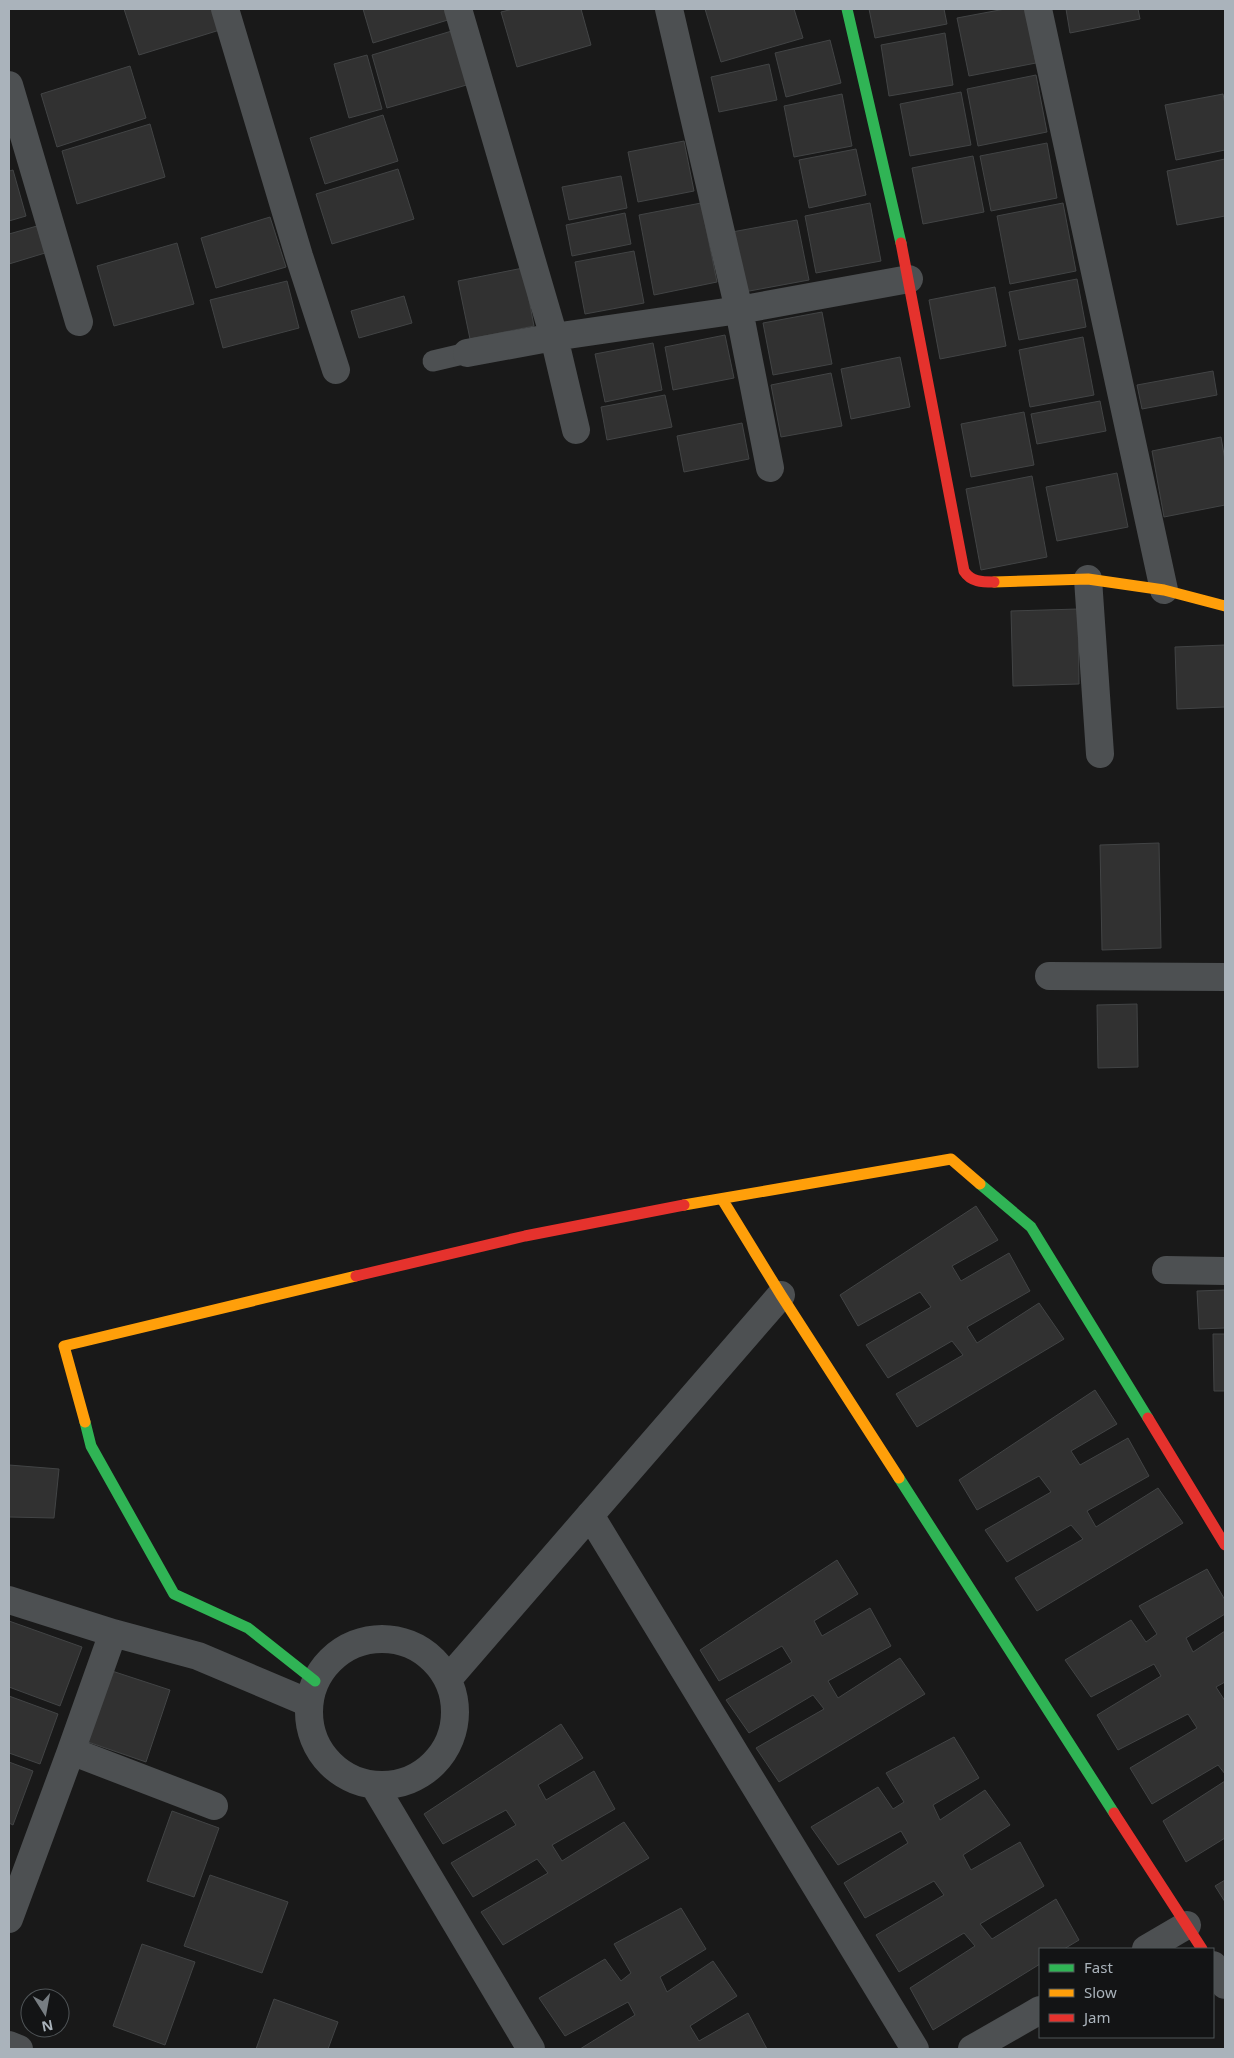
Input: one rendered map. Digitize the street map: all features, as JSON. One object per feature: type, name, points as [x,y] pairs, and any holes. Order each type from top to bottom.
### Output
[{"type":"street","points":[[226,9],[299,256],[336,370]]},
{"type":"street","points":[[458,9],[554,337],[576,430]]},
{"type":"street","points":[[669,9],[739,310],[770,468]]},
{"type":"street","points":[[847,9],[909,278],[964,571],[968,577],[980,582],[1088,580],[1164,590],[1225,606]]},
{"type":"street","points":[[1038,9],[1164,590]]},
{"type":"street","points":[[9,85],[79,322]]},
{"type":"street","points":[[467,354],[554,337],[739,310],[909,278]]},
{"type":"street","points":[[1088,580],[1100,754]]},
{"type":"street","points":[[1049,976],[1225,977]]},
{"type":"street","points":[[312,1692],[248,1628],[174,1594],[91,1446],[64,1346],[525,1236],[951,1159],[1032,1227],[1225,1545]]},
{"type":"street","points":[[722,1199],[781,1295],[1201,1948]]},
{"type":"street","points":[[1166,1270],[1225,1271]]},
{"type":"street","points":[[448,1679],[781,1295]]},
{"type":"street","points":[[590,1516],[915,2049]]},
{"type":"street","points":[[9,1600],[312,1692]]},
{"type":"street","points":[[9,1919],[113,1633]]},
{"type":"street","points":[[369,1639],[393,1639],[415,1646],[434,1660],[448,1679],[455,1700],[455,1723],[448,1744],[436,1762],[418,1776],[397,1783],[374,1785],[352,1779],[332,1766],[318,1748],[310,1727],[312,1692],[329,1661],[348,1647],[369,1639]]},
{"type":"street","points":[[71,1751],[214,1806]]},
{"type":"street","points":[[374,1785],[531,2049]]},
{"type":"street","points":[[1148,1948],[1187,1925]]},
{"type":"street","points":[[1214,1967],[1225,1985]]},
{"type":"street","points":[[972,2049],[1039,2011]]},
{"type":"street","points":[[9,2045],[19,2049]]},
{"type":"lane","points":[[433,361],[467,354]]},
{"type":"building","points":[[124,9],[216,9],[223,29],[139,55]]},
{"type":"building","points":[[363,9],[448,9],[451,19],[373,43]]},
{"type":"building","points":[[513,9],[581,9],[591,45],[517,67],[501,12]]},
{"type":"building","points":[[705,9],[794,9],[803,38],[721,62]]},
{"type":"building","points":[[869,9],[944,9],[947,24],[875,38]]},
{"type":"building","points":[[1005,9],[1025,9],[1036,63],[969,76],[957,18]]},
{"type":"building","points":[[1066,9],[1138,9],[1140,19],[1070,33]]},
{"type":"building","points":[[455,30],[470,84],[387,108],[372,55]]},
{"type":"building","points":[[945,33],[953,85],[889,96],[881,45]]},
{"type":"building","points":[[830,40],[841,83],[786,97],[775,53]]},
{"type":"building","points":[[367,55],[382,109],[349,118],[334,64]]},
{"type":"building","points":[[769,64],[777,100],[719,112],[711,77]]},
{"type":"building","points":[[130,66],[146,118],[57,147],[41,94]]},
{"type":"building","points":[[1036,75],[1047,132],[978,146],[967,89]]},
{"type":"building","points":[[961,92],[971,145],[910,156],[900,104]]},
{"type":"building","points":[[842,94],[852,146],[794,157],[784,106]]},
{"type":"building","points":[[1223,94],[1225,104],[1225,150],[1176,160],[1165,105]]},
{"type":"building","points":[[383,115],[398,161],[325,184],[310,138]]},
{"type":"building","points":[[150,124],[165,177],[77,204],[62,151]]},
{"type":"building","points":[[684,141],[694,191],[638,202],[628,152]]},
{"type":"building","points":[[1047,143],[1057,198],[991,211],[980,156]]},
{"type":"building","points":[[856,149],[866,195],[809,208],[799,160]]},
{"type":"building","points":[[973,156],[984,212],[923,224],[912,168]]},
{"type":"building","points":[[1225,159],[1225,216],[1177,225],[1167,171]]},
{"type":"building","points":[[398,169],[414,219],[332,244],[316,194]]},
{"type":"building","points":[[13,170],[26,216],[9,221],[9,171]]},
{"type":"building","points":[[621,176],[627,208],[569,220],[562,187]]},
{"type":"building","points":[[701,203],[717,282],[654,295],[639,215]]},
{"type":"building","points":[[870,203],[881,261],[816,273],[805,216]]},
{"type":"building","points":[[1063,203],[1076,271],[1010,284],[997,216]]},
{"type":"building","points":[[625,213],[631,244],[572,256],[566,225]]},
{"type":"building","points":[[270,217],[286,267],[216,288],[201,238]]},
{"type":"building","points":[[797,220],[809,280],[744,292],[732,232]]},
{"type":"building","points":[[37,226],[45,253],[9,264],[9,234]]},
{"type":"building","points":[[177,243],[194,304],[114,326],[97,266]]},
{"type":"building","points":[[634,251],[644,303],[585,314],[575,262]]},
{"type":"building","points":[[523,268],[534,326],[470,339],[458,281]]},
{"type":"building","points":[[1077,279],[1086,327],[1019,340],[1009,292]]},
{"type":"building","points":[[287,281],[299,328],[223,348],[210,300]]},
{"type":"building","points":[[995,287],[1006,346],[940,359],[929,300]]},
{"type":"building","points":[[404,296],[412,323],[359,338],[351,311]]},
{"type":"building","points":[[822,312],[832,364],[773,375],[763,323]]},
{"type":"building","points":[[725,335],[734,378],[673,390],[665,347]]},
{"type":"building","points":[[1083,337],[1094,395],[1030,407],[1019,350]]},
{"type":"building","points":[[653,343],[662,390],[605,402],[595,354]]},
{"type":"building","points":[[900,357],[910,407],[851,419],[841,369]]},
{"type":"building","points":[[1213,371],[1217,395],[1142,409],[1137,385]]},
{"type":"building","points":[[831,373],[842,426],[781,437],[771,385]]},
{"type":"building","points":[[665,395],[672,427],[607,440],[601,407]]},
{"type":"building","points":[[1100,401],[1106,431],[1037,444],[1031,414]]},
{"type":"building","points":[[1024,412],[1034,465],[971,477],[961,424]]},
{"type":"building","points":[[742,423],[749,459],[684,472],[677,436]]},
{"type":"building","points":[[1221,437],[1225,460],[1225,505],[1164,517],[1152,451]]},
{"type":"building","points":[[1117,473],[1128,527],[1057,541],[1046,487]]},
{"type":"building","points":[[1032,476],[1047,557],[981,570],[966,489]]},
{"type":"building","points":[[1078,609],[1079,684],[1013,686],[1011,611]]},
{"type":"building","points":[[1225,645],[1225,707],[1177,709],[1175,647]]},
{"type":"building","points":[[1159,843],[1161,948],[1102,950],[1100,845]]},
{"type":"building","points":[[1137,1004],[1138,1067],[1098,1068],[1097,1005]]},
{"type":"building","points":[[976,1206],[998,1240],[952,1266],[961,1281],[1009,1253],[1030,1291],[967,1327],[977,1343],[1039,1303],[1064,1339],[917,1427],[896,1394],[963,1355],[952,1341],[888,1378],[866,1345],[931,1307],[920,1292],[858,1326],[840,1295]]},
{"type":"building","points":[[1225,1290],[1225,1328],[1199,1329],[1197,1291]]},
{"type":"building","points":[[1213,1334],[1225,1334],[1225,1391],[1214,1391]]},
{"type":"building","points":[[1095,1390],[1117,1424],[1071,1451],[1080,1465],[1128,1438],[1149,1476],[1087,1511],[1096,1527],[1158,1488],[1183,1523],[1037,1611],[1015,1578],[1083,1539],[1071,1525],[1007,1562],[985,1530],[1051,1492],[1039,1476],[977,1510],[959,1480]]},
{"type":"building","points":[[9,1465],[59,1469],[54,1518],[9,1517]]},
{"type":"building","points":[[837,1560],[858,1594],[814,1621],[822,1636],[870,1608],[891,1646],[828,1681],[838,1698],[900,1658],[925,1694],[779,1782],[756,1748],[824,1709],[813,1695],[749,1733],[726,1700],[792,1662],[782,1646],[719,1681],[700,1650]]},
{"type":"building","points":[[1207,1569],[1225,1600],[1225,1614],[1186,1638],[1193,1652],[1225,1631],[1225,1682],[1216,1687],[1225,1701],[1225,1774],[1218,1765],[1152,1804],[1130,1768],[1197,1728],[1188,1714],[1118,1750],[1097,1715],[1161,1676],[1154,1664],[1091,1697],[1065,1660],[1131,1620],[1146,1642],[1157,1634],[1139,1606]]},
{"type":"building","points":[[9,1621],[82,1647],[60,1706],[9,1687]]},
{"type":"building","points":[[112,1671],[170,1690],[146,1762],[88,1742]]},
{"type":"building","points":[[9,1696],[58,1714],[40,1764],[9,1753]]},
{"type":"building","points":[[561,1724],[583,1758],[538,1785],[546,1800],[594,1771],[615,1809],[552,1845],[562,1861],[624,1822],[649,1858],[503,1945],[481,1912],[548,1873],[537,1859],[473,1897],[451,1863],[516,1825],[506,1810],[443,1844],[424,1814]]},
{"type":"building","points":[[954,1737],[979,1778],[933,1805],[940,1820],[985,1790],[1010,1825],[963,1855],[971,1870],[1020,1842],[1044,1886],[980,1924],[992,1939],[1056,1899],[1079,1940],[1066,1948],[1039,1948],[1039,1965],[933,2030],[910,1988],[975,1946],[964,1933],[899,1972],[876,1935],[944,1895],[934,1881],[865,1918],[844,1883],[908,1843],[901,1831],[838,1865],[811,1827],[878,1787],[893,1809],[904,1802],[886,1773]]},
{"type":"building","points":[[9,1762],[33,1771],[13,1825],[9,1823]]},
{"type":"building","points":[[1225,1781],[1225,1838],[1186,1862],[1163,1821]]},
{"type":"building","points":[[172,1811],[219,1828],[194,1897],[147,1881]]},
{"type":"building","points":[[210,1875],[288,1902],[262,1973],[184,1946]]},
{"type":"building","points":[[1225,1880],[1225,1902],[1215,1886]]},
{"type":"building","points":[[681,1908],[706,1949],[660,1977],[667,1992],[713,1961],[737,1996],[690,2026],[699,2041],[748,2013],[767,2049],[580,2049],[635,2015],[628,2002],[565,2036],[539,1998],[605,1959],[621,1981],[631,1973],[614,1944]]},
{"type":"building","points":[[142,1944],[195,1962],[165,2045],[113,2026]]},
{"type":"building","points":[[274,1999],[338,2022],[328,2049],[256,2049]]},
{"type":"traffic: fast","points":[[847,9],[901,243]]},
{"type":"traffic: fast","points":[[980,1184],[1031,1227],[1148,1418]]},
{"type":"traffic: fast","points":[[85,1422],[91,1446],[174,1594],[248,1628],[315,1681]]},
{"type":"traffic: fast","points":[[899,1478],[1114,1813]]},
{"type":"traffic: slow","points":[[994,582],[1088,579],[1164,590],[1225,606]]},
{"type":"traffic: slow","points":[[684,1205],[951,1159],[980,1184]]},
{"type":"traffic: slow","points":[[722,1199],[781,1295],[899,1478]]},
{"type":"traffic: slow","points":[[85,1422],[64,1346],[356,1276]]},
{"type":"traffic: jam","points":[[901,243],[964,571],[973,579],[994,582]]},
{"type":"traffic: jam","points":[[356,1276],[525,1236],[684,1205]]},
{"type":"traffic: jam","points":[[1148,1418],[1225,1545]]},
{"type":"traffic: jam","points":[[1114,1813],[1201,1948]]}]
